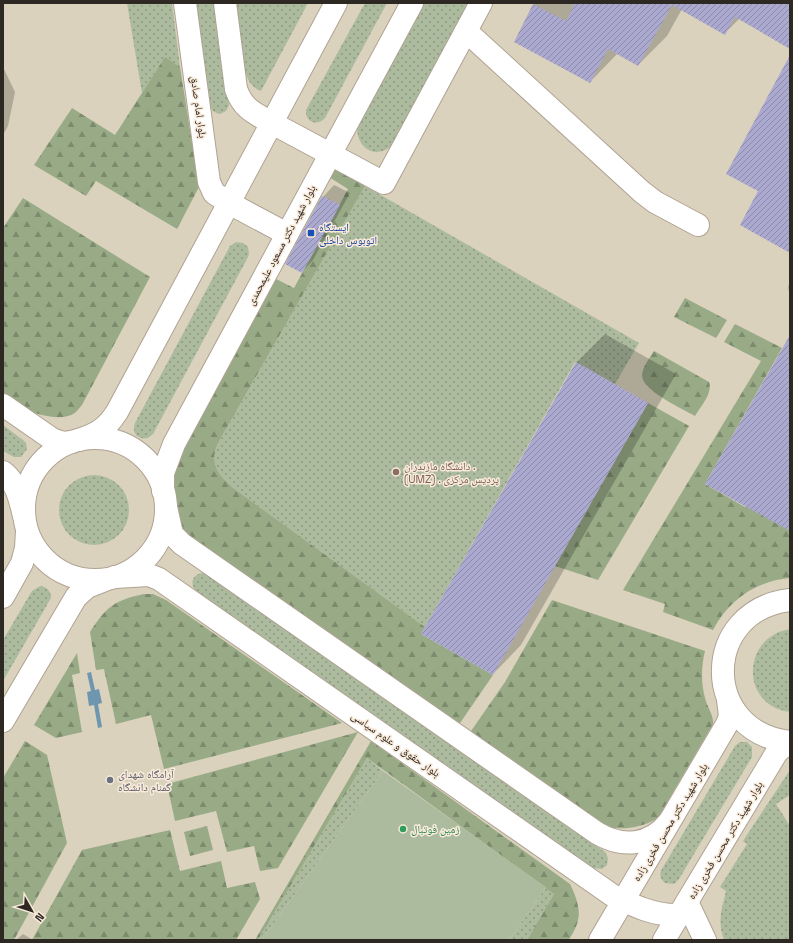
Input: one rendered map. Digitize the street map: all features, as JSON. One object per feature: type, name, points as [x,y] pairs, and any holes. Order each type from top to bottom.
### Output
[{"type":"main road","name":"بلوار امام صادق","points":[[186,3],[209,182],[214,192],[219,197],[287,234]]},
{"type":"main road","points":[[225,3],[236,89],[240,100],[248,110],[384,183],[480,3]]},
{"type":"main road","points":[[3,597],[22,563],[26,548],[26,493],[35,471],[51,454],[64,445],[100,432],[117,412],[336,3]]},
{"type":"main road","name":"بلوار شهید دکتر مسعود علیمحمدی","points":[[165,499],[163,473],[174,444],[412,3]]},
{"type":"main road","points":[[466,31],[642,192],[655,202],[698,225]]},
{"type":"main road","points":[[3,405],[52,439],[63,443],[95,438],[118,442],[132,449],[144,458],[154,470],[161,484],[172,534],[182,544],[597,833],[615,841],[637,843],[652,838],[669,822]]},
{"type":"main road","points":[[3,472],[15,485],[26,524],[34,546],[38,552],[55,568],[76,578],[92,580],[111,578]]},
{"type":"main road","points":[[3,721],[76,598],[87,587],[129,571],[152,551],[163,530],[165,499]]},
{"type":"main road","name":"بلوار حقوق و علوم سیاسی","points":[[111,578],[149,575],[164,582],[612,895],[623,901],[658,914],[683,909]]},
{"type":"main road","points":[[788,600],[770,604],[756,611],[743,621],[733,633],[724,654],[722,670],[728,700],[742,720],[753,730],[767,737],[790,743]]},
{"type":"main road","name":"بلوار شهید دکتر محسن فخری زاده","points":[[600,940],[729,720],[728,700]]},
{"type":"main road","name":"بلوار شهیذ دکتر محسن فخری زاده","points":[[664,940],[777,752],[790,743]]},
{"type":"main road","points":[[683,909],[705,940]]},
{"type":"shaded area","name":"دانشگاه مازندران . (UMZ) . پردیس مرکزی","points":[[3,3],[790,3],[790,940],[3,940]]},
{"type":"green space","points":[[127,3],[172,3],[180,67],[165,58],[142,93]]},
{"type":"green space","points":[[196,3],[216,3],[229,105],[226,111],[220,114],[214,112],[210,107]]},
{"type":"green space","points":[[236,3],[308,3],[261,91],[251,84],[246,74],[240,44]]},
{"type":"green space","points":[[365,3],[387,3],[325,118],[319,122],[312,122],[307,118],[306,110]]},
{"type":"green space","points":[[422,3],[470,3],[395,143],[381,151],[375,152],[369,150],[360,141],[357,125]]},
{"type":"green space","points":[[165,57],[180,67],[199,187],[177,229],[96,181],[86,196],[34,165],[72,108],[115,135]]},
{"type":"green space","points":[[334,168],[365,186],[218,443],[214,458],[215,464],[217,470],[225,480],[236,490],[425,627],[421,634],[493,675],[458,726],[196,547],[187,535],[171,501],[170,488],[173,466],[274,278],[294,288],[348,189],[329,177]]},
{"type":"green space","points":[[365,186],[639,343],[615,384],[575,362],[425,627],[236,490],[217,470],[214,458],[218,443]]},
{"type":"green space","points":[[23,198],[150,277],[82,405],[76,412],[64,417],[41,415],[27,410],[19,407],[3,395],[3,228]]},
{"type":"green space","points":[[236,242],[243,243],[248,247],[248,257],[153,434],[148,438],[138,437],[134,430],[135,423],[230,246]]},
{"type":"green space","points":[[685,298],[727,320],[716,338],[674,317]]},
{"type":"green space","points":[[735,324],[782,348],[705,484],[745,507],[760,481],[785,494],[771,520],[784,527],[790,518],[790,578],[766,583],[745,594],[735,601],[727,610],[713,630],[663,612],[665,604],[623,590],[761,361],[724,342]]},
{"type":"green space","points":[[654,351],[709,382],[710,386],[708,395],[695,416],[656,393],[644,382],[642,376],[643,369]]},
{"type":"green space","points":[[648,403],[689,426],[598,580],[555,566]]},
{"type":"green space","points":[[3,425],[26,443],[27,449],[21,457],[14,457],[3,451]]},
{"type":"green space","points":[[94,475],[107,478],[119,485],[126,497],[129,510],[126,523],[119,535],[107,542],[94,545],[81,542],[69,535],[62,523],[59,510],[62,497],[69,485],[81,478]]},
{"type":"green space","points":[[202,573],[208,574],[605,852],[608,858],[607,865],[602,869],[592,868],[197,592],[192,583],[196,576]]},
{"type":"green space","points":[[40,586],[45,587],[48,590],[51,598],[3,681],[3,640],[32,591]]},
{"type":"green space","points":[[153,594],[166,600],[342,723],[164,769],[151,715],[116,724],[104,669],[96,670],[90,632],[101,616],[112,606],[134,596]]},
{"type":"green space","points":[[552,600],[705,651],[702,681],[713,724],[658,818],[652,821],[632,827],[605,827],[469,734],[505,682]]},
{"type":"green space","points":[[790,629],[790,712],[774,707],[762,698],[755,685],[753,671],[755,657],[762,644],[774,635]]},
{"type":"green space","points":[[77,653],[80,673],[72,675],[82,732],[56,738],[34,725]]},
{"type":"green space","points":[[358,732],[278,868],[260,871],[254,846],[227,852],[216,811],[175,821],[167,784]]},
{"type":"green space","points":[[25,741],[47,755],[67,843],[14,940],[3,940],[3,778]]},
{"type":"green space","points":[[371,741],[570,884],[577,902],[579,916],[577,925],[569,940],[527,940],[554,894],[367,758],[258,940],[255,940]]},
{"type":"green space","points":[[740,742],[747,742],[752,747],[752,757],[679,879],[674,884],[665,883],[660,876],[662,869],[735,746]]},
{"type":"green space","points":[[367,758],[383,771],[262,940],[258,940]]},
{"type":"green space","points":[[790,770],[790,795],[776,804],[790,826],[790,940],[724,940],[721,921],[726,891],[720,887],[747,844],[743,841]]},
{"type":"green space","name":"زمین فوتبال","points":[[383,771],[546,887],[509,940],[262,940]]},
{"type":"green space","points":[[207,826],[213,850],[190,856],[184,832]]},
{"type":"green space","points":[[170,830],[180,871],[221,861],[227,888],[255,882],[260,899],[236,940],[32,940],[82,850]]},
{"type":"green space","points":[[546,887],[554,894],[527,940],[509,940]]},
{"type":"water","points":[[91,672],[95,690],[99,689],[102,703],[98,704],[102,727],[98,728],[94,705],[89,706],[87,692],[91,691],[87,673]]},
{"type":"building","points":[[575,3],[790,3],[790,49],[735,17],[725,35],[672,5],[638,66],[608,49],[590,83],[514,42],[533,4],[566,21]]},
{"type":"building","points":[[790,55],[790,253],[740,225],[758,191],[726,174]]},
{"type":"building","points":[[322,196],[340,205],[302,273],[285,264]]},
{"type":"building","points":[[790,335],[790,531],[705,484]]},
{"type":"building","points":[[576,362],[648,403],[493,675],[421,634]]},
{"type":"place","name":"ایستگاه اتوبوس داخلی","points":[[311,233]]},
{"type":"place","name":"دانشگاه مازندران . (UMZ) . پردیس مرکزی","points":[[396,472]]},
{"type":"place","name":"آرامگاه شهدای گمنام دانشگاه","points":[[110,780]]},
{"type":"place","name":"زمین فوتبال","points":[[403,829]]}]
